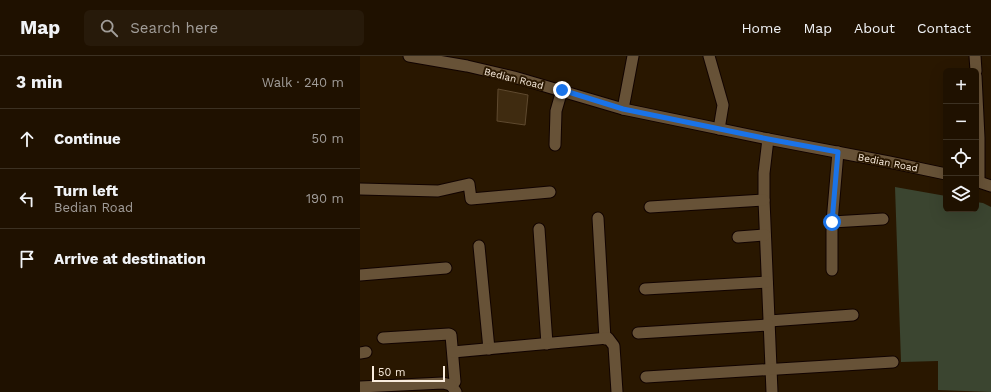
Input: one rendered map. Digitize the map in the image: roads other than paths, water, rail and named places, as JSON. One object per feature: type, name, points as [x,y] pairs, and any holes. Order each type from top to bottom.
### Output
[{"type":"street","name":"Bedian Road","points":[[416,56],[467,66],[562,90],[623,109],[943,173]]},
{"type":"street","points":[[623,109],[633,56]]},
{"type":"street","points":[[709,56],[723,105],[719,129]]},
{"type":"street","points":[[975,56],[976,68]]},
{"type":"street","points":[[555,145],[556,111],[562,90]]},
{"type":"street","points":[[977,104],[979,138],[977,176]]},
{"type":"street","points":[[768,139],[764,173],[764,200],[772,392]]},
{"type":"street","points":[[832,270],[832,222],[838,152]]},
{"type":"street","points":[[979,182],[991,186]]},
{"type":"street","points":[[360,189],[438,190],[469,184],[471,199],[550,192]]},
{"type":"street","points":[[650,207],[764,200]]},
{"type":"street","points":[[598,218],[605,339]]},
{"type":"street","points":[[832,222],[883,219]]},
{"type":"street","points":[[539,230],[547,344]]},
{"type":"street","points":[[738,237],[765,235]]},
{"type":"street","points":[[479,246],[488,349]]},
{"type":"street","points":[[360,275],[446,268]]},
{"type":"street","points":[[645,289],[767,282]]},
{"type":"street","points":[[638,334],[853,315]]},
{"type":"street","points":[[360,387],[443,383],[454,389],[455,382],[452,337],[449,334],[383,338]]},
{"type":"street","points":[[453,352],[608,338],[614,346],[617,392]]},
{"type":"street","points":[[646,377],[893,362]]}]
